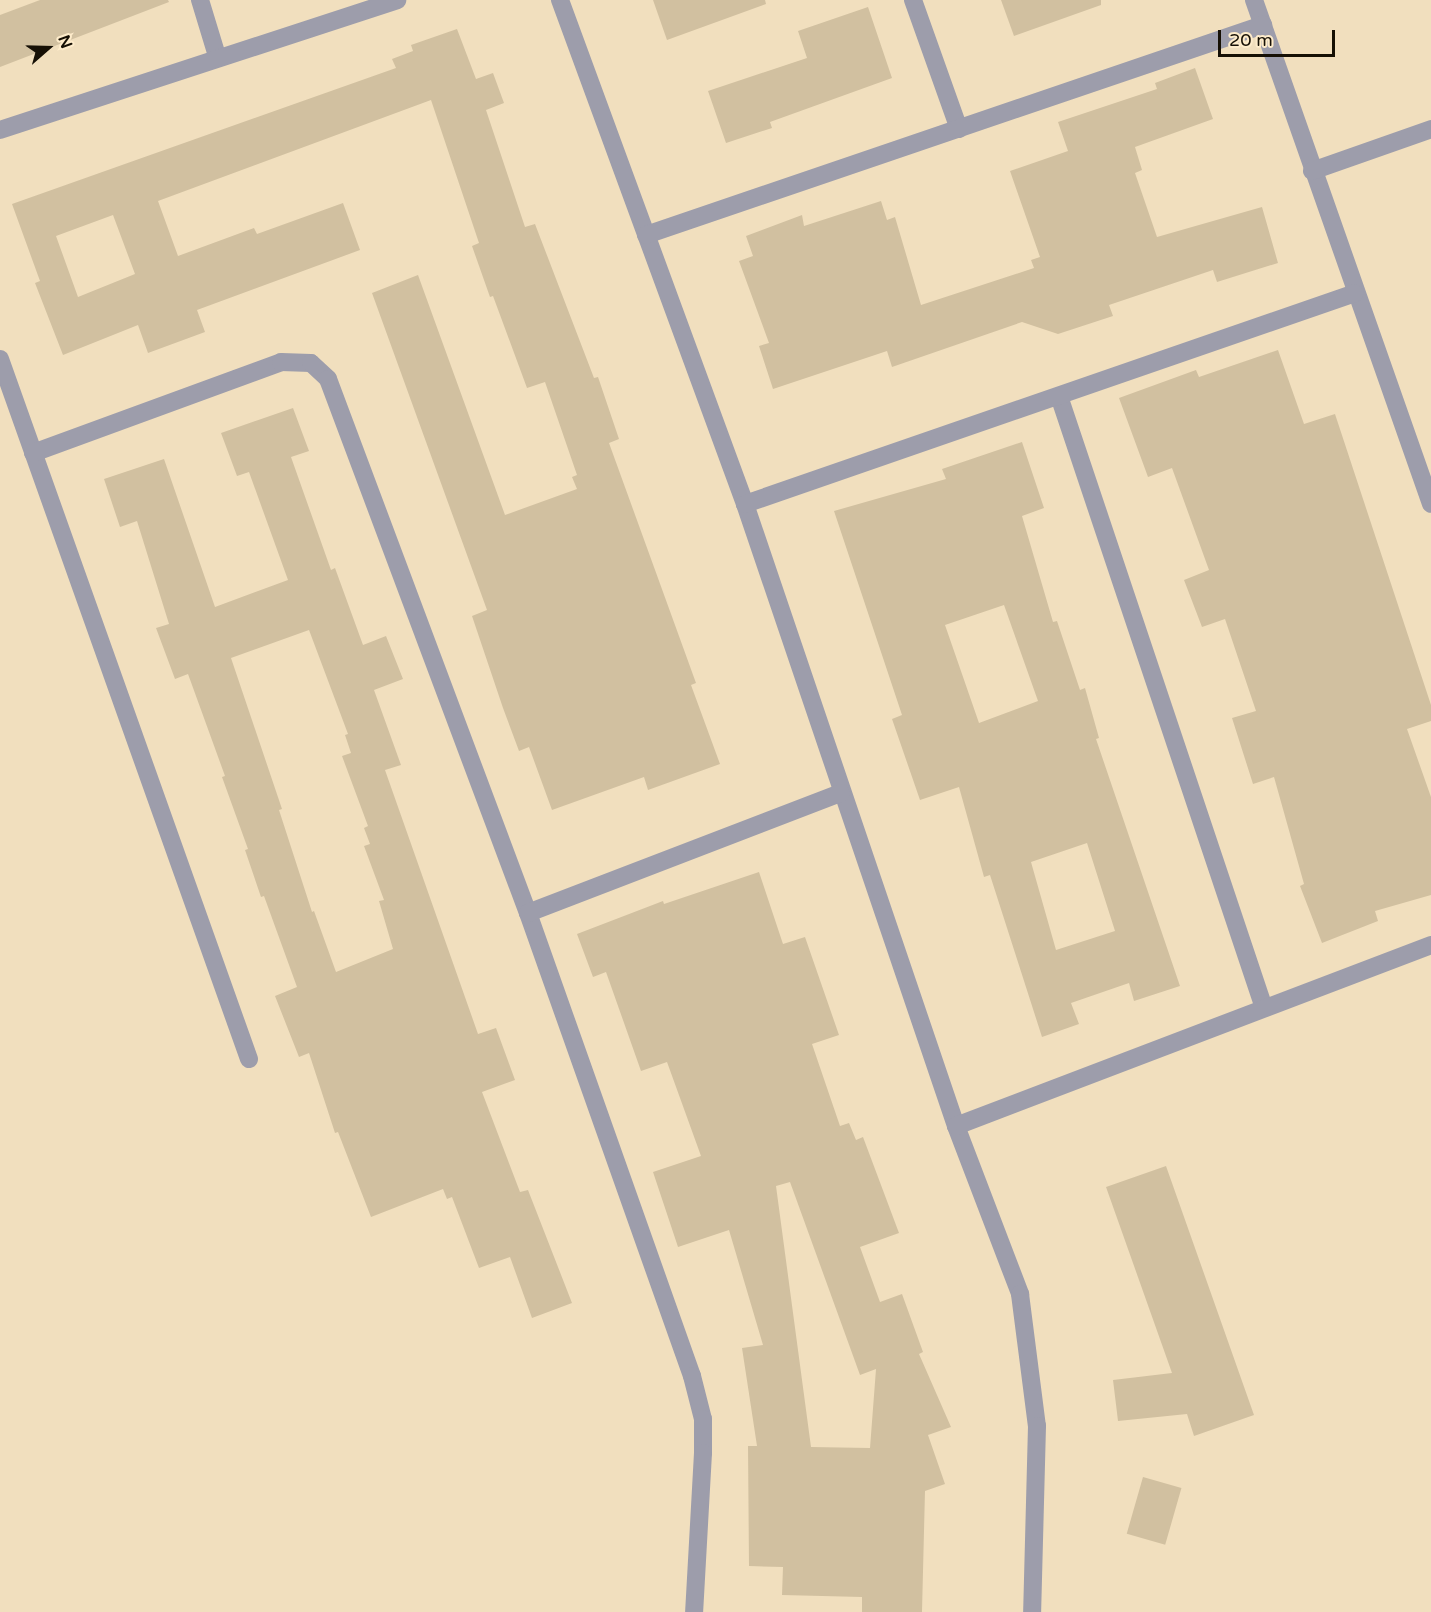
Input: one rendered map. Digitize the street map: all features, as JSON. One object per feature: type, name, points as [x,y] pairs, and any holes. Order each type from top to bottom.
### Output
[{"type":"street","points":[[200,0],[217,56]]},
{"type":"street","points":[[0,130],[217,56],[397,0]]},
{"type":"street","points":[[560,0],[745,504],[841,793],[956,1126],[1020,1294],[1029,1349],[1037,1426],[1032,1612]]},
{"type":"street","points":[[913,0],[959,129]]},
{"type":"street","points":[[1254,0],[1312,171],[1431,504]]},
{"type":"street","points":[[646,235],[1263,25]]},
{"type":"street","points":[[1312,171],[1431,129]]},
{"type":"street","points":[[745,504],[1355,293]]},
{"type":"street","points":[[0,359],[249,1059]]},
{"type":"street","points":[[33,453],[281,362],[311,363],[328,379],[528,913],[692,1376],[703,1419],[694,1612]]},
{"type":"street","points":[[1059,396],[1264,1008]]},
{"type":"street","points":[[528,913],[841,793]]},
{"type":"street","points":[[956,1126],[1431,945]]},
{"type":"building","points":[[40,0],[168,0],[169,2],[0,67],[0,15]]},
{"type":"building","points":[[653,0],[765,0],[766,4],[667,40]]},
{"type":"building","points":[[1001,0],[1101,0],[1101,5],[1014,36]]},
{"type":"building","points":[[868,7],[892,78],[770,122],[772,128],[726,143],[708,91],[807,58],[798,31]]},
{"type":"building","points":[[457,29],[476,79],[493,73],[504,103],[486,110],[525,227],[535,224],[594,378],[598,377],[619,439],[609,443],[696,683],[691,685],[720,764],[648,790],[644,777],[552,810],[529,747],[519,751],[472,616],[487,610],[372,293],[418,275],[505,515],[577,489],[572,477],[577,475],[545,382],[527,388],[493,296],[490,297],[472,246],[479,243],[431,100],[158,201],[178,256],[254,228],[257,234],[343,203],[360,250],[197,310],[205,332],[148,353],[138,325],[63,355],[35,283],[40,281],[12,204],[396,68],[392,59],[413,51],[411,45]],"holes":[[[113,215],[135,274],[78,297],[56,236]]]},
{"type":"building","points":[[1195,68],[1213,119],[1135,147],[1142,170],[1135,173],[1157,237],[1262,207],[1278,263],[1217,282],[1213,270],[1109,305],[1113,316],[1058,334],[1022,322],[892,367],[887,351],[773,389],[759,346],[769,343],[739,261],[753,256],[746,236],[802,215],[804,226],[881,201],[887,220],[895,217],[921,305],[1034,268],[1031,260],[1040,257],[1010,171],[1068,151],[1058,122],[1157,89],[1155,83]]},
{"type":"building","points":[[1278,350],[1304,424],[1335,414],[1431,705],[1431,721],[1407,729],[1431,797],[1431,895],[1375,911],[1378,921],[1322,943],[1300,886],[1304,884],[1274,777],[1253,784],[1232,718],[1256,711],[1225,619],[1202,627],[1184,580],[1209,570],[1172,468],[1148,477],[1119,398],[1196,370],[1199,377]]},
{"type":"building","points":[[293,408],[309,451],[291,457],[331,570],[335,568],[363,645],[386,636],[403,679],[374,690],[401,765],[385,770],[478,1034],[496,1028],[515,1080],[482,1092],[520,1192],[528,1190],[572,1303],[532,1318],[510,1257],[479,1268],[452,1197],[447,1199],[443,1189],[371,1217],[338,1132],[335,1133],[309,1053],[299,1057],[275,996],[297,987],[264,896],[261,897],[245,850],[248,849],[222,777],[225,776],[188,674],[175,679],[156,628],[169,624],[137,521],[120,527],[104,479],[164,459],[215,607],[288,580],[249,472],[237,476],[221,433]],"holes":[[[309,630],[348,734],[345,735],[351,753],[342,756],[368,826],[364,828],[370,844],[364,846],[384,900],[379,901],[393,949],[336,972],[314,911],[312,912],[279,810],[282,809],[231,658]]]},
{"type":"building","points":[[1022,442],[1044,508],[1022,516],[1053,622],[1057,621],[1080,690],[1085,688],[1099,738],[1096,739],[1180,986],[1134,1001],[1129,983],[1071,1003],[1079,1024],[1042,1037],[990,875],[984,877],[959,787],[920,800],[892,719],[902,715],[834,511],[946,479],[942,469]],"holes":[[[1004,605],[1038,701],[979,723],[945,625]],[[1087,843],[1115,931],[1056,950],[1031,862]]]},
{"type":"building","points":[[759,872],[783,944],[805,937],[839,1035],[812,1044],[840,1126],[849,1123],[856,1140],[863,1137],[899,1233],[860,1247],[880,1302],[902,1294],[923,1352],[919,1354],[951,1427],[928,1435],[945,1484],[925,1491],[922,1612],[862,1612],[862,1597],[782,1595],[783,1567],[749,1566],[748,1446],[757,1446],[742,1348],[763,1345],[729,1230],[678,1247],[653,1172],[701,1156],[667,1062],[641,1071],[606,972],[593,977],[577,934],[663,901],[664,904]],"holes":[[[790,1182],[860,1375],[876,1369],[870,1448],[811,1447],[776,1186]]]},
{"type":"building","points":[[1166,1166],[1254,1415],[1194,1436],[1187,1414],[1118,1421],[1113,1380],[1172,1373],[1106,1187]]},
{"type":"building","points":[[1143,1477],[1181,1488],[1165,1545],[1127,1534]]}]
